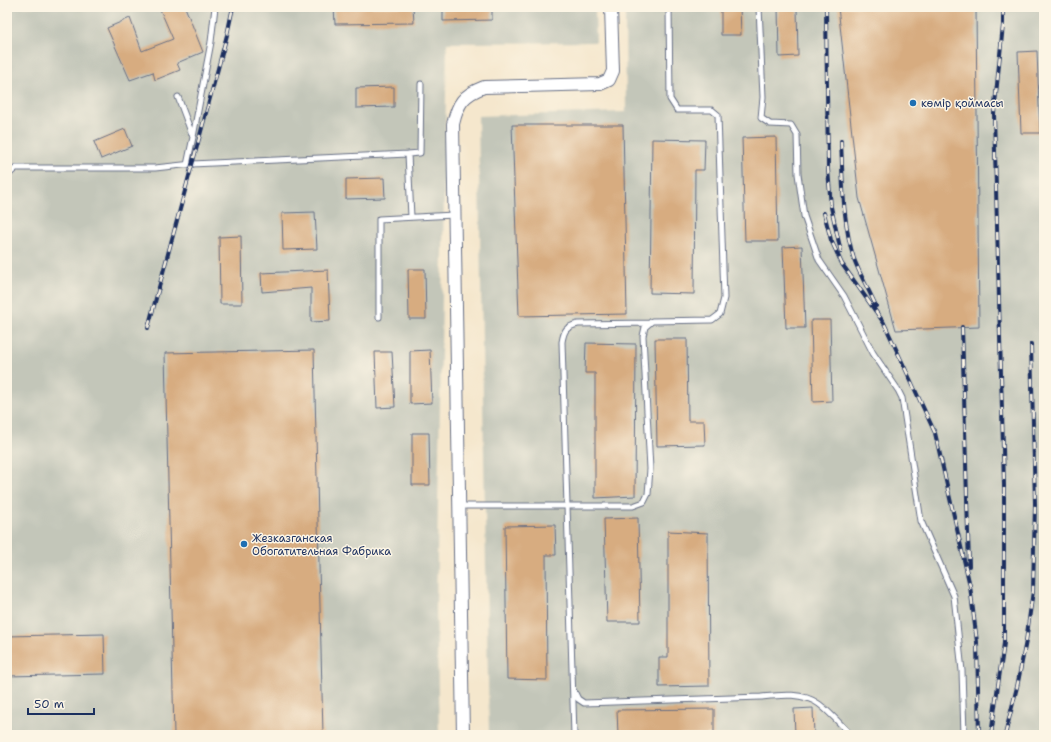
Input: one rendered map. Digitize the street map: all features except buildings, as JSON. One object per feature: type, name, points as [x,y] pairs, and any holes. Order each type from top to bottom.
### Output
[{"type":"street","points":[[463,735],[453,124],[457,108],[468,96],[484,87],[600,84],[609,80],[613,71],[611,7]]},
{"type":"lane","points":[[187,165],[211,42],[215,7]]},
{"type":"lane","points":[[459,506],[634,506],[644,502],[648,494],[650,469],[643,336],[645,327],[652,321],[712,320],[720,314],[724,298],[718,115],[712,110],[677,110],[670,99],[669,7]]},
{"type":"lane","points":[[759,7],[763,97],[761,118],[770,124],[791,125],[797,134],[798,174],[804,216],[819,260],[844,296],[873,353],[902,398],[921,521],[954,596],[962,671],[964,735]]},
{"type":"lane","points":[[7,176],[16,168],[155,168],[192,164],[420,153],[421,84]]},
{"type":"lane","points":[[178,97],[193,137]]},
{"type":"lane","points":[[408,154],[411,217]]},
{"type":"lane","points":[[379,317],[379,219],[454,215]]},
{"type":"lane","points":[[574,735],[561,351],[564,332],[570,326],[578,324],[650,323]]},
{"type":"lane","points":[[573,690],[578,700],[584,703],[761,697],[783,694],[806,698],[820,704],[852,735]]},
{"type":"lane","points":[[843,727],[848,735]]},
{"type":"shaded area","points":[[7,7],[595,7],[596,42],[447,43],[436,608],[439,735],[7,735]]},
{"type":"shaded area","points":[[625,7],[1044,7],[1044,735],[489,735],[478,116],[626,112]]},
{"type":"railway","points":[[148,328],[227,35],[233,7]]},
{"type":"railway","points":[[826,7],[828,169],[831,207],[841,252]]},
{"type":"railway","points":[[991,735],[1004,643],[1004,485],[994,114],[1003,25],[1003,7]]},
{"type":"railway","points":[[841,141],[845,215],[850,245],[856,265],[876,306]]},
{"type":"railway","points":[[824,213],[831,240],[842,264],[884,323],[935,433],[970,586],[977,642],[979,735]]},
{"type":"railway","points":[[962,327],[969,566]]},
{"type":"railway","points":[[1005,735],[1017,687],[1026,641],[1033,591],[1035,504],[1031,344]]},
{"type":"place","name":"көмір қоймасы","points":[[913,103]]},
{"type":"place","name":"Жезказганская Обогатительная Фабрика","points":[[244,544]]}]
